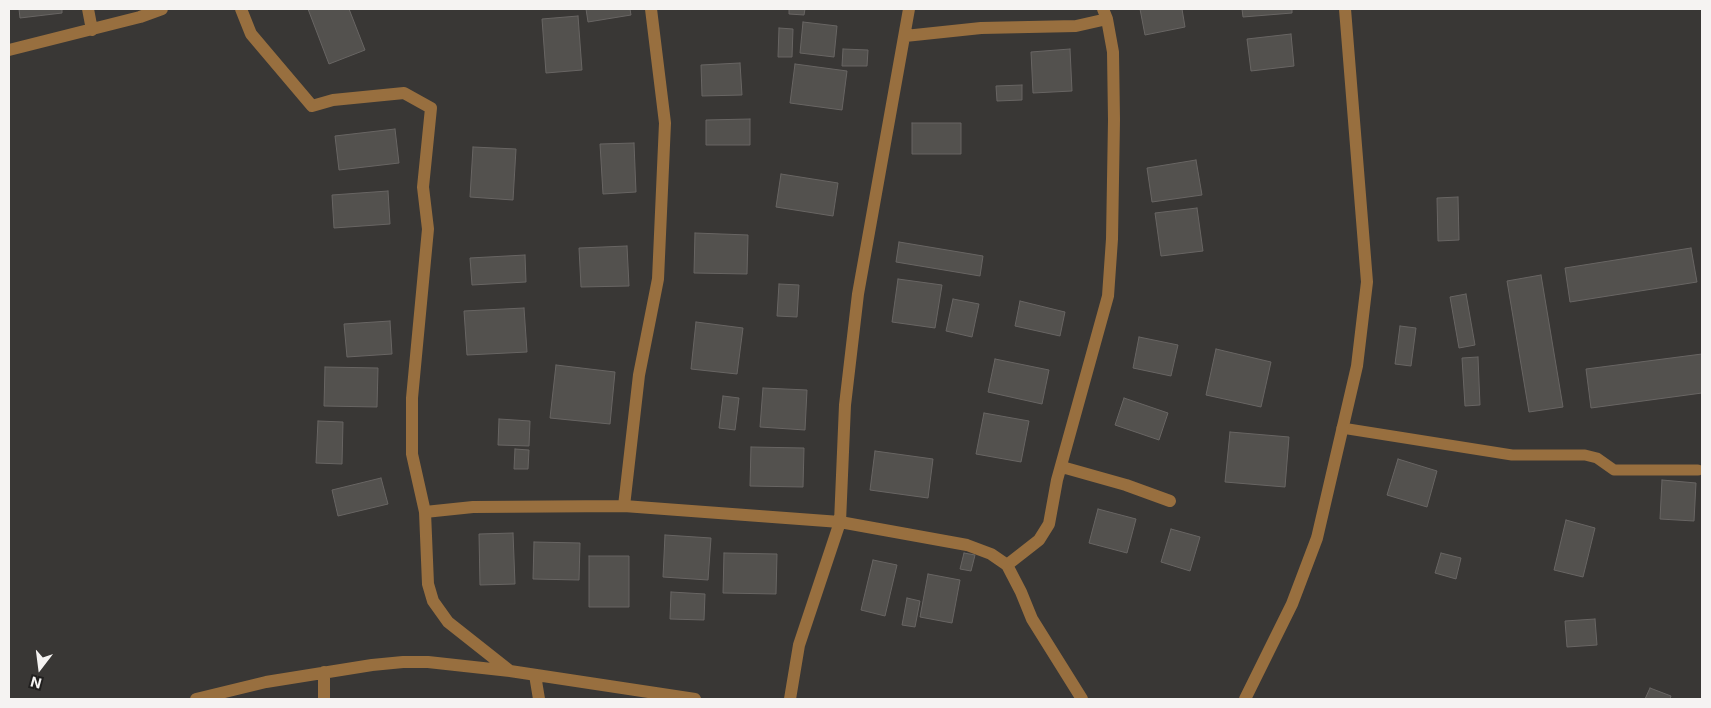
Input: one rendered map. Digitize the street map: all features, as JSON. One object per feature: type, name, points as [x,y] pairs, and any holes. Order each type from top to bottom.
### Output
[{"type":"street","points":[[88,9],[92,30]]},
{"type":"street","points":[[9,50],[92,30],[162,9]]},
{"type":"street","points":[[241,9],[251,34],[312,106],[333,100],[404,93],[431,108],[423,187],[428,229],[412,398],[412,454],[425,512],[428,584],[433,601],[448,622],[510,671]]},
{"type":"street","points":[[624,506],[639,375],[658,279],[665,123],[651,9]]},
{"type":"street","points":[[790,699],[799,645],[840,522],[845,405],[858,294],[909,9]]},
{"type":"street","points":[[1245,699],[1292,604],[1317,538],[1357,366],[1367,282],[1345,9]]},
{"type":"street","points":[[905,36],[981,28],[1076,26],[1105,14],[1112,52],[1114,120],[1112,239],[1108,296],[1057,480],[1049,524],[1039,540],[1006,565]]},
{"type":"street","points":[[1062,466],[1126,485],[1170,501]]},
{"type":"street","points":[[425,512],[473,507],[624,506],[840,522],[967,545],[991,554],[1006,565],[1021,592],[1032,619],[1082,699]]},
{"type":"street","points":[[196,699],[266,682],[324,672],[403,662],[428,662],[510,671],[695,699]]},
{"type":"street","points":[[324,672],[324,699]]},
{"type":"street","points":[[535,675],[538,699]]},
{"type":"lane","points":[[1342,428],[1512,455],[1585,455],[1597,458],[1614,470],[1698,470]]},
{"type":"building","points":[[19,9],[62,9],[62,13],[20,18]]},
{"type":"building","points":[[308,9],[349,9],[365,50],[329,64]]},
{"type":"building","points":[[586,9],[630,9],[631,15],[588,22]]},
{"type":"building","points":[[789,9],[805,9],[804,15],[789,14]]},
{"type":"building","points":[[1140,9],[1182,9],[1185,27],[1145,35]]},
{"type":"building","points":[[1242,9],[1292,9],[1292,13],[1243,17]]},
{"type":"building","points":[[578,16],[582,70],[546,73],[542,19]]},
{"type":"building","points":[[803,22],[837,26],[834,57],[800,53]]},
{"type":"building","points":[[779,28],[793,29],[792,57],[778,57]]},
{"type":"building","points":[[1291,34],[1294,66],[1251,71],[1247,39]]},
{"type":"building","points":[[843,49],[868,50],[867,66],[842,66]]},
{"type":"building","points":[[1070,49],[1072,91],[1033,93],[1031,52]]},
{"type":"building","points":[[740,63],[742,95],[702,96],[701,65]]},
{"type":"building","points":[[795,64],[847,71],[842,110],[790,103]]},
{"type":"building","points":[[1022,85],[1022,100],[997,101],[996,86]]},
{"type":"building","points":[[750,119],[750,145],[706,145],[706,120]]},
{"type":"building","points":[[912,123],[961,123],[961,154],[912,154]]},
{"type":"building","points":[[395,129],[399,163],[339,170],[335,136]]},
{"type":"building","points":[[634,143],[636,192],[603,194],[600,144]]},
{"type":"building","points":[[473,147],[516,149],[513,200],[470,197]]},
{"type":"building","points":[[1196,160],[1202,195],[1152,202],[1147,168]]},
{"type":"building","points":[[781,174],[838,183],[833,216],[776,207]]},
{"type":"building","points":[[388,191],[390,224],[334,228],[332,195]]},
{"type":"building","points":[[1458,197],[1459,240],[1438,241],[1437,198]]},
{"type":"building","points":[[1197,208],[1203,251],[1161,256],[1155,213]]},
{"type":"building","points":[[695,233],[748,235],[747,274],[694,273]]},
{"type":"building","points":[[899,242],[983,256],[980,276],[896,262]]},
{"type":"building","points":[[627,246],[629,286],[581,287],[579,248]]},
{"type":"building","points":[[1691,248],[1697,282],[1570,302],[1565,268]]},
{"type":"building","points":[[525,255],[526,282],[472,285],[470,258]]},
{"type":"building","points":[[1541,275],[1563,407],[1529,412],[1507,281]]},
{"type":"building","points":[[898,279],[942,285],[935,328],[892,322]]},
{"type":"building","points":[[779,284],[799,285],[797,317],[777,316]]},
{"type":"building","points":[[1466,294],[1475,345],[1459,348],[1450,297]]},
{"type":"building","points":[[953,299],[979,304],[972,337],[946,331]]},
{"type":"building","points":[[1020,301],[1065,312],[1060,336],[1015,326]]},
{"type":"building","points":[[524,308],[527,352],[467,355],[464,311]]},
{"type":"building","points":[[390,321],[392,354],[347,357],[344,324]]},
{"type":"building","points":[[696,322],[743,328],[737,374],[691,369]]},
{"type":"building","points":[[1400,326],[1416,328],[1411,366],[1395,364]]},
{"type":"building","points":[[1139,337],[1178,345],[1171,376],[1133,368]]},
{"type":"building","points":[[1216,349],[1271,362],[1261,407],[1206,395]]},
{"type":"building","points":[[1702,354],[1702,393],[1591,408],[1586,369]]},
{"type":"building","points":[[1478,357],[1480,405],[1465,406],[1462,358]]},
{"type":"building","points":[[995,359],[1049,370],[1042,404],[988,392]]},
{"type":"building","points":[[556,365],[615,372],[610,424],[550,418]]},
{"type":"building","points":[[325,367],[378,368],[377,407],[324,406]]},
{"type":"building","points":[[763,388],[807,390],[805,430],[760,427]]},
{"type":"building","points":[[723,396],[739,398],[735,430],[719,428]]},
{"type":"building","points":[[1124,398],[1168,413],[1159,440],[1115,425]]},
{"type":"building","points":[[984,413],[1029,421],[1021,462],[976,454]]},
{"type":"building","points":[[499,419],[530,421],[529,446],[498,445]]},
{"type":"building","points":[[318,421],[343,422],[342,464],[316,463]]},
{"type":"building","points":[[1230,432],[1289,437],[1285,487],[1225,482]]},
{"type":"building","points":[[751,447],[804,448],[803,487],[750,486]]},
{"type":"building","points":[[515,449],[529,450],[528,469],[514,469]]},
{"type":"building","points":[[875,451],[933,459],[928,498],[870,490]]},
{"type":"building","points":[[1398,459],[1437,471],[1427,507],[1387,495]]},
{"type":"building","points":[[381,478],[388,504],[338,516],[332,490]]},
{"type":"building","points":[[1662,480],[1696,483],[1694,521],[1660,519]]},
{"type":"building","points":[[1098,509],[1136,519],[1127,553],[1089,543]]},
{"type":"building","points":[[1566,520],[1595,528],[1583,577],[1554,570]]},
{"type":"building","points":[[1171,529],[1200,537],[1190,571],[1161,562]]},
{"type":"building","points":[[513,533],[515,584],[480,585],[479,534]]},
{"type":"building","points":[[665,535],[711,538],[708,580],[663,577]]},
{"type":"building","points":[[534,542],[580,543],[579,580],[533,579]]},
{"type":"building","points":[[724,553],[777,554],[776,594],[723,593]]},
{"type":"building","points":[[964,553],[975,555],[971,571],[960,569]]},
{"type":"building","points":[[1441,553],[1461,558],[1456,579],[1435,573]]},
{"type":"building","points":[[589,556],[629,556],[629,607],[589,607]]},
{"type":"building","points":[[873,560],[897,565],[885,616],[861,610]]},
{"type":"building","points":[[928,574],[960,580],[952,623],[920,617]]},
{"type":"building","points":[[671,592],[705,594],[704,620],[670,619]]},
{"type":"building","points":[[907,598],[920,601],[915,627],[902,625]]},
{"type":"building","points":[[1595,619],[1597,645],[1567,647],[1565,621]]},
{"type":"building","points":[[1650,688],[1671,696],[1670,699],[1645,699]]}]
